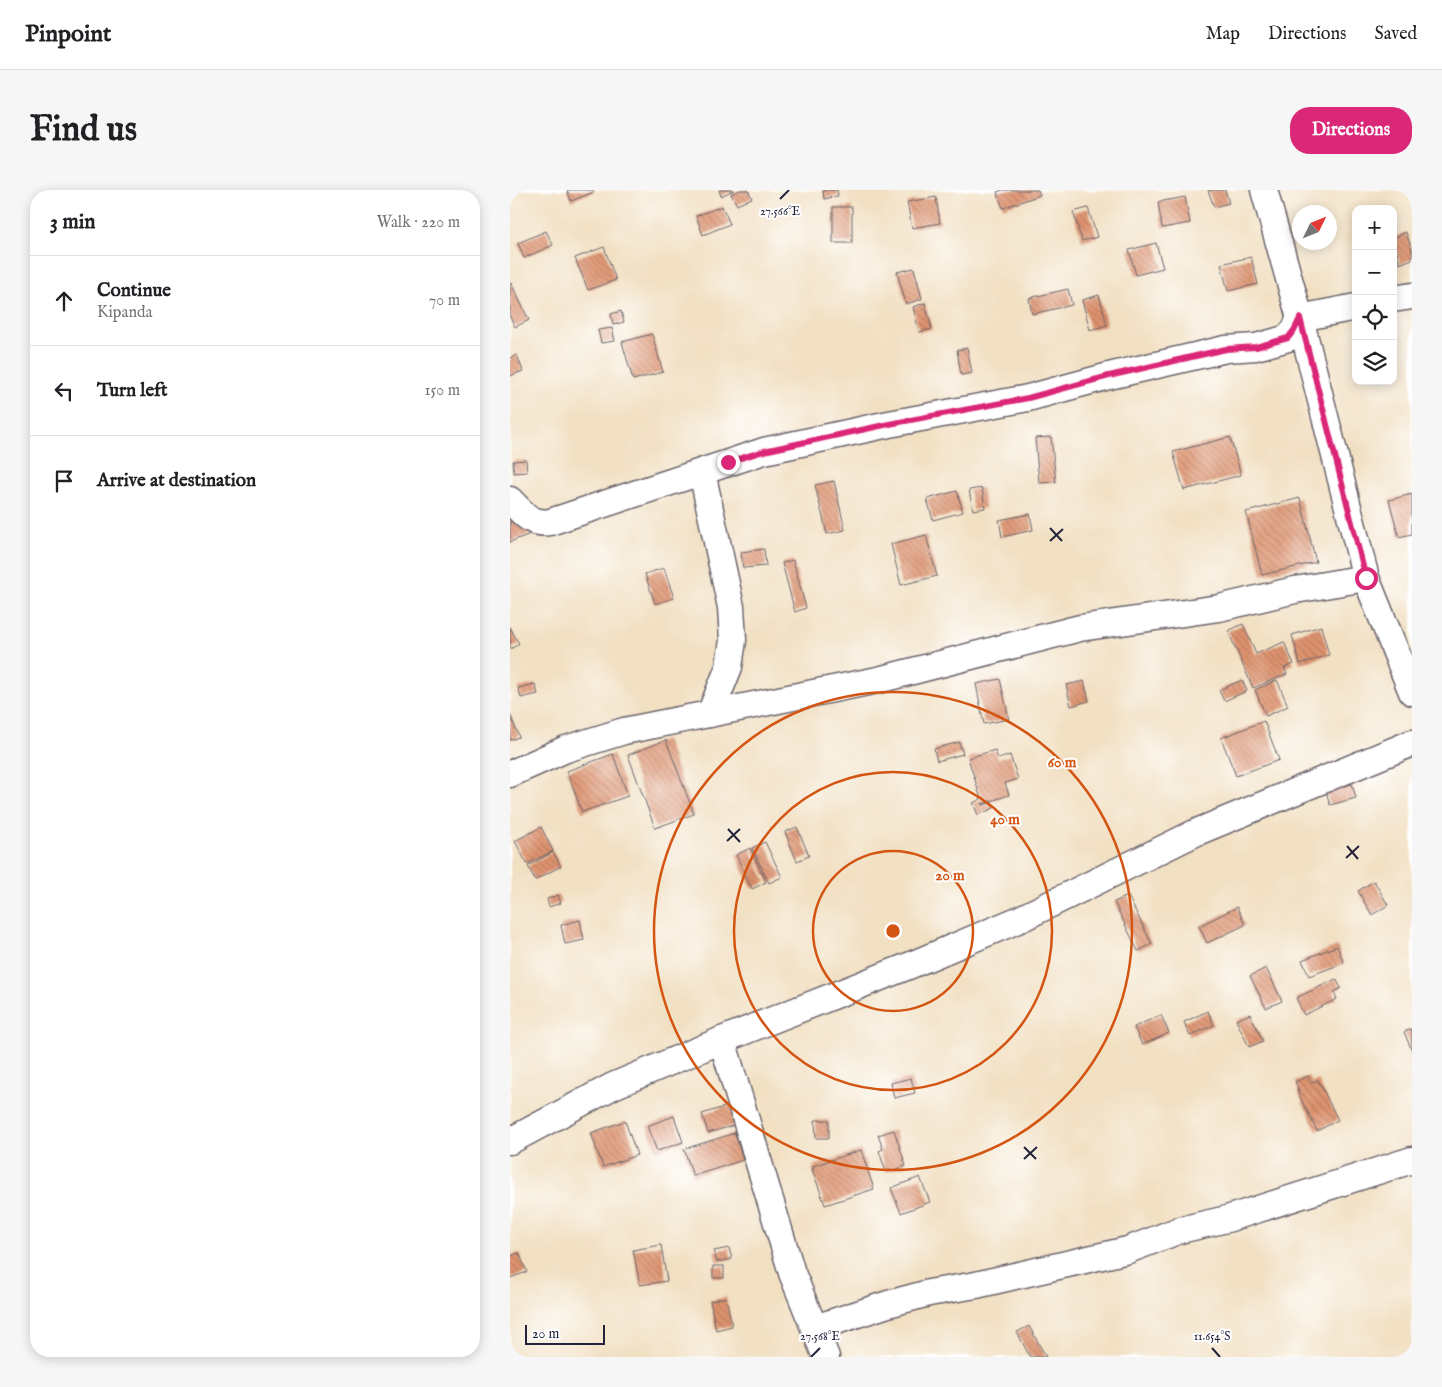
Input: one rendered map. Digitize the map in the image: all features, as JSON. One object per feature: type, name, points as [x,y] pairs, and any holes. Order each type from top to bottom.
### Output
[{"type":"street","points":[[1264,190],[1300,318],[1366,578],[1412,692]]},
{"type":"street","points":[[1397,298],[1412,296]]},
{"type":"street","points":[[1300,318],[1352,308]]},
{"type":"street","points":[[510,500],[530,519],[544,523],[764,451],[889,424],[1028,398],[1109,376],[1226,349],[1256,347],[1288,338],[1300,318]]},
{"type":"street","points":[[702,472],[731,607],[733,640],[729,667],[710,714]]},
{"type":"street","points":[[510,774],[566,750],[624,731],[878,680],[1080,628],[1219,608],[1296,590],[1366,578]]},
{"type":"street","points":[[510,1142],[613,1086],[722,1040],[911,966],[1020,919],[1197,832],[1412,743]]},
{"type":"street","points":[[722,1040],[792,1273],[826,1357]]},
{"type":"street","points":[[815,1328],[888,1304],[1128,1250],[1180,1230],[1227,1219],[1412,1160]]},
{"type":"building","points":[[567,190],[593,190],[594,192],[571,201]]},
{"type":"building","points":[[719,190],[734,190],[721,196]]},
{"type":"building","points":[[740,190],[748,190],[752,198],[737,205],[731,194]]},
{"type":"building","points":[[823,190],[837,190],[838,196],[824,199]]},
{"type":"building","points":[[1003,190],[1038,190],[1040,195],[1003,208],[997,192]]},
{"type":"building","points":[[1208,190],[1225,190],[1229,203],[1214,207]]},
{"type":"building","points":[[936,197],[940,223],[912,228],[907,202]]},
{"type":"building","points":[[1185,197],[1190,223],[1162,228],[1158,202]]},
{"type":"building","points":[[722,206],[730,224],[703,235],[696,216]]},
{"type":"building","points":[[833,207],[852,207],[852,243],[833,243]]},
{"type":"building","points":[[1088,208],[1097,237],[1082,241],[1073,212]]},
{"type":"building","points":[[546,231],[553,245],[524,258],[518,243]]},
{"type":"building","points":[[1406,232],[1412,250],[1412,259],[1400,264],[1397,253],[1397,236]]},
{"type":"building","points":[[1156,243],[1163,268],[1136,275],[1129,250]]},
{"type":"building","points":[[604,247],[616,280],[588,290],[575,258]]},
{"type":"building","points":[[1251,257],[1258,284],[1228,291],[1221,264]]},
{"type":"building","points":[[914,268],[922,299],[906,304],[897,272]]},
{"type":"building","points":[[511,283],[529,320],[515,327],[510,317]]},
{"type":"building","points":[[1068,289],[1072,305],[1032,314],[1029,298]]},
{"type":"building","points":[[1099,295],[1107,325],[1090,330],[1082,300]]},
{"type":"building","points":[[925,303],[932,329],[919,332],[913,307]]},
{"type":"building","points":[[621,311],[624,322],[613,325],[611,314]]},
{"type":"building","points":[[612,328],[615,341],[601,343],[598,330]]},
{"type":"building","points":[[652,334],[663,372],[633,380],[622,342]]},
{"type":"building","points":[[967,348],[972,373],[961,375],[957,350]]},
{"type":"building","points":[[517,355],[523,371],[510,376],[510,358]]},
{"type":"building","points":[[1051,437],[1056,482],[1039,483],[1035,438]]},
{"type":"building","points":[[1230,437],[1241,475],[1184,490],[1173,452]]},
{"type":"building","points":[[526,460],[527,472],[514,473],[513,461]]},
{"type":"building","points":[[834,481],[845,530],[827,534],[815,485]]},
{"type":"building","points":[[982,488],[985,508],[973,510],[969,490]]},
{"type":"building","points":[[957,491],[963,512],[933,520],[927,499]]},
{"type":"building","points":[[1412,494],[1412,534],[1399,537],[1389,500]]},
{"type":"building","points":[[1300,498],[1316,562],[1262,575],[1246,512]]},
{"type":"building","points":[[520,512],[530,534],[510,542],[510,517]]},
{"type":"building","points":[[1030,514],[1033,530],[1002,537],[999,520]]},
{"type":"building","points":[[926,535],[937,576],[901,585],[891,544]]},
{"type":"building","points":[[764,549],[766,566],[743,568],[741,552]]},
{"type":"building","points":[[793,560],[806,608],[795,612],[782,563]]},
{"type":"building","points":[[664,568],[674,598],[655,604],[645,574]]},
{"type":"building","points":[[1243,624],[1256,654],[1284,642],[1294,664],[1284,668],[1287,674],[1253,688],[1228,631]]},
{"type":"building","points":[[1321,626],[1329,655],[1300,664],[1292,635]]},
{"type":"building","points":[[510,627],[519,644],[510,649]]},
{"type":"building","points":[[1000,679],[1009,719],[984,724],[976,684]]},
{"type":"building","points":[[1242,680],[1247,691],[1224,701],[1219,690]]},
{"type":"building","points":[[1277,680],[1288,706],[1266,716],[1255,690]]},
{"type":"building","points":[[1084,681],[1089,701],[1071,706],[1066,685]]},
{"type":"building","points":[[535,684],[538,694],[521,698],[518,688]]},
{"type":"building","points":[[510,714],[519,737],[510,740]]},
{"type":"building","points":[[1264,721],[1279,760],[1236,776],[1221,738]]},
{"type":"building","points":[[666,740],[694,814],[655,828],[628,755]]},
{"type":"building","points":[[959,742],[963,754],[937,761],[934,749]]},
{"type":"building","points":[[995,750],[998,759],[1010,755],[1018,779],[1005,783],[1009,795],[982,804],[992,802],[994,808],[978,815],[973,803],[981,799],[968,758]]},
{"type":"building","points":[[613,754],[628,796],[582,812],[567,771]]},
{"type":"building","points":[[1352,784],[1356,798],[1330,805],[1326,791]]},
{"type":"building","points":[[541,827],[553,851],[527,864],[515,841]]},
{"type":"building","points":[[797,827],[809,856],[797,861],[785,832]]},
{"type":"building","points":[[765,842],[782,877],[769,883],[752,848]]},
{"type":"building","points":[[750,848],[766,882],[752,889],[736,855]]},
{"type":"building","points":[[553,852],[561,866],[535,880],[528,866]]},
{"type":"building","points":[[1374,881],[1388,905],[1372,915],[1358,891]]},
{"type":"building","points":[[558,895],[561,903],[549,907],[547,899]]},
{"type":"building","points":[[1128,896],[1152,944],[1138,951],[1114,902]]},
{"type":"building","points":[[1237,907],[1245,925],[1207,943],[1199,926]]},
{"type":"building","points":[[580,920],[584,940],[565,944],[561,925]]},
{"type":"building","points":[[1337,946],[1344,963],[1309,976],[1302,960]]},
{"type":"building","points":[[1266,968],[1282,1001],[1266,1008],[1250,976]]},
{"type":"building","points":[[1336,979],[1341,988],[1334,992],[1337,999],[1304,1015],[1296,998]]},
{"type":"building","points":[[1208,1011],[1214,1025],[1190,1036],[1184,1022]]},
{"type":"building","points":[[1250,1014],[1263,1041],[1249,1047],[1236,1020]]},
{"type":"building","points":[[1161,1015],[1169,1033],[1142,1045],[1134,1027]]},
{"type":"building","points":[[1412,1029],[1412,1051],[1404,1032]]},
{"type":"building","points":[[1308,1076],[1312,1083],[1318,1080],[1338,1120],[1317,1131],[1297,1091],[1299,1090],[1295,1082]]},
{"type":"building","points":[[911,1078],[915,1093],[894,1098],[891,1083]]},
{"type":"building","points":[[733,1104],[739,1124],[708,1133],[702,1114]]},
{"type":"building","points":[[674,1116],[683,1142],[657,1151],[647,1126]]},
{"type":"building","points":[[815,1120],[829,1120],[829,1138],[816,1138]]},
{"type":"building","points":[[625,1121],[637,1155],[603,1167],[591,1133]]},
{"type":"building","points":[[894,1130],[906,1166],[886,1172],[879,1151],[883,1149],[878,1135]]},
{"type":"building","points":[[735,1133],[743,1160],[693,1176],[684,1149]]},
{"type":"building","points":[[861,1150],[874,1189],[825,1205],[812,1169],[814,1169],[813,1166]]},
{"type":"building","points":[[920,1177],[930,1202],[901,1213],[891,1188]]},
{"type":"building","points":[[661,1245],[667,1281],[640,1285],[633,1250]]},
{"type":"building","points":[[729,1248],[732,1259],[717,1262],[714,1251]]},
{"type":"building","points":[[519,1253],[527,1272],[510,1278],[510,1256]]},
{"type":"building","points":[[713,1266],[724,1266],[724,1278],[713,1278]]},
{"type":"building","points":[[726,1297],[732,1326],[716,1330],[710,1301]]},
{"type":"building","points":[[1029,1326],[1046,1357],[1030,1357],[1017,1332]]},
{"type":"route","points":[[728,462],[764,451],[889,424],[1028,398],[1109,376],[1226,349],[1256,347],[1288,338],[1300,318],[1366,578]]}]
